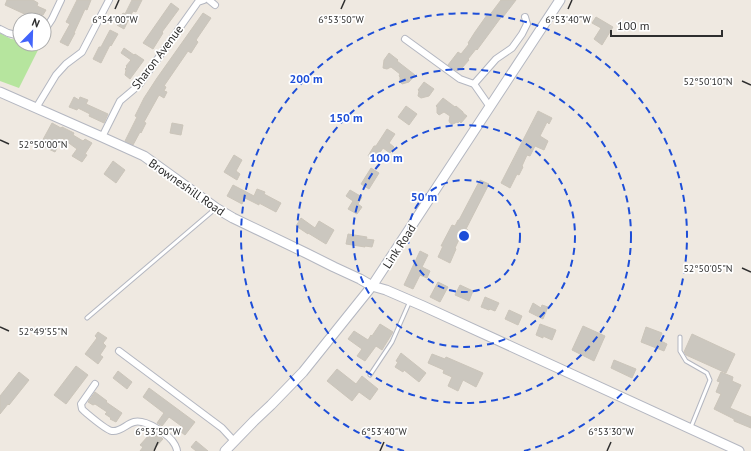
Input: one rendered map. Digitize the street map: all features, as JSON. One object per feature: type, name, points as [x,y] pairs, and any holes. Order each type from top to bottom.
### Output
[{"type":"street","points":[[52,19],[61,0]]},
{"type":"street","points":[[36,108],[56,75],[66,64],[82,52],[109,0]]},
{"type":"street","name":"Sharon Avenue","points":[[102,137],[120,101],[139,85],[198,2],[204,0]]},
{"type":"street","points":[[209,0],[215,5]]},
{"type":"street","name":"Link Road","points":[[225,451],[303,372],[372,286],[560,0]]},
{"type":"street","points":[[474,84],[496,59],[512,48],[527,24],[525,17]]},
{"type":"street","points":[[0,29],[12,34]]},
{"type":"street","points":[[404,39],[460,79],[474,84],[490,107]]},
{"type":"street","name":"Browneshill Road","points":[[0,92],[144,156],[216,208],[372,286],[386,290],[738,451]]},
{"type":"street","points":[[119,351],[222,428],[234,441]]},
{"type":"street","points":[[95,384],[81,404],[84,411],[110,431],[123,429],[133,422],[145,422],[162,431],[175,444],[177,451]]},
{"type":"lane","points":[[86,318],[216,208]]},
{"type":"lane","points":[[370,375],[392,342],[410,301]]},
{"type":"lane","points":[[680,337],[680,351],[686,361],[707,373],[710,380],[690,429]]},
{"type":"green space","points":[[0,33],[12,39],[12,52],[37,52],[19,88],[0,81]]},
{"type":"building","points":[[7,0],[33,0],[38,3],[37,6],[46,10],[45,12],[20,12],[5,5]]},
{"type":"building","points":[[77,0],[91,0],[87,10],[85,9],[68,46],[60,42],[70,24],[66,22]]},
{"type":"building","points":[[132,0],[142,0],[136,12],[133,11],[124,29],[117,25],[123,13],[125,14]]},
{"type":"building","points":[[501,0],[516,0],[462,68],[457,71],[448,65],[458,52],[461,54],[487,15],[489,16]]},
{"type":"building","points":[[171,3],[179,9],[162,32],[163,33],[153,49],[143,43]]},
{"type":"building","points":[[203,13],[211,18],[196,40],[198,42],[191,53],[188,51],[164,86],[166,87],[164,91],[167,92],[164,98],[159,95],[144,122],[146,123],[141,133],[140,132],[133,145],[125,141],[137,117],[135,116],[144,98]]},
{"type":"building","points":[[596,17],[613,27],[602,45],[594,39],[601,28],[592,23]]},
{"type":"building","points":[[110,30],[118,34],[111,46],[110,45],[101,63],[93,59]]},
{"type":"building","points":[[124,48],[144,60],[130,79],[125,75],[125,69],[131,60],[121,53]]},
{"type":"building","points":[[389,53],[415,75],[409,82],[402,84],[399,76],[400,74],[391,67],[387,69],[383,68],[384,60]]},
{"type":"building","points":[[424,82],[434,89],[429,96],[421,98],[418,96],[418,90]]},
{"type":"building","points":[[74,97],[79,100],[80,97],[88,100],[86,104],[108,114],[104,123],[89,116],[90,114],[78,108],[77,110],[69,107]]},
{"type":"building","points":[[443,98],[455,107],[456,106],[467,116],[461,123],[459,121],[458,123],[450,123],[450,116],[444,112],[439,115],[437,113],[436,106]]},
{"type":"building","points":[[406,106],[417,114],[409,125],[398,117]]},
{"type":"building","points":[[538,111],[552,118],[549,124],[547,122],[540,136],[548,141],[544,150],[535,146],[530,156],[527,155],[519,175],[517,174],[510,188],[501,183]]},
{"type":"building","points":[[52,123],[74,133],[73,135],[83,141],[85,139],[92,143],[82,162],[72,156],[77,149],[62,138],[55,152],[40,145]]},
{"type":"building","points":[[172,123],[183,125],[181,135],[170,133]]},
{"type":"building","points":[[387,129],[395,134],[389,143],[394,147],[390,153],[383,148],[375,160],[368,156]]},
{"type":"building","points":[[234,155],[242,160],[236,171],[240,174],[237,180],[224,172]]},
{"type":"building","points":[[113,161],[125,170],[116,183],[104,174]]},
{"type":"building","points":[[371,168],[379,173],[369,189],[361,184]]},
{"type":"building","points":[[480,180],[489,184],[466,229],[468,230],[466,235],[462,233],[450,263],[438,257],[443,246],[441,246],[452,225],[455,226],[459,220]]},
{"type":"building","points":[[233,185],[254,196],[257,189],[265,192],[264,194],[281,203],[276,212],[259,203],[259,205],[245,198],[242,204],[227,196]]},
{"type":"building","points":[[350,190],[362,197],[358,204],[362,207],[357,214],[348,209],[353,201],[346,196]]},
{"type":"building","points":[[301,218],[315,228],[319,221],[334,230],[326,244],[296,226]]},
{"type":"building","points":[[348,234],[367,237],[366,239],[374,240],[372,247],[346,244]]},
{"type":"building","points":[[420,251],[428,255],[422,267],[430,271],[427,278],[420,275],[413,289],[404,285]]},
{"type":"building","points":[[438,282],[448,287],[440,302],[430,297]]},
{"type":"building","points":[[460,285],[473,291],[469,301],[455,295]]},
{"type":"building","points":[[485,297],[499,303],[495,311],[481,307]]},
{"type":"building","points":[[533,303],[541,308],[542,305],[548,307],[543,319],[529,312]]},
{"type":"building","points":[[509,310],[522,316],[518,325],[505,319]]},
{"type":"building","points":[[380,324],[393,332],[382,350],[376,346],[365,361],[357,356],[362,349],[348,339],[354,331],[368,340]]},
{"type":"building","points":[[540,324],[556,330],[552,340],[536,335]]},
{"type":"building","points":[[583,326],[605,336],[594,361],[572,350]]},
{"type":"building","points":[[646,327],[662,333],[659,340],[667,344],[664,351],[641,342]]},
{"type":"building","points":[[98,332],[107,338],[103,343],[106,346],[100,355],[103,357],[98,364],[85,354],[97,338],[95,336]]},
{"type":"building","points":[[692,334],[735,354],[726,373],[686,355],[684,352]]},
{"type":"building","points":[[401,353],[426,373],[419,382],[404,370],[403,372],[395,367],[398,362],[396,361]]},
{"type":"building","points":[[432,354],[445,359],[446,357],[483,373],[476,387],[463,380],[458,391],[448,386],[452,377],[443,373],[444,370],[428,363]]},
{"type":"building","points":[[614,360],[636,369],[632,378],[611,368]]},
{"type":"building","points":[[76,366],[88,375],[66,404],[54,395]]},
{"type":"building","points":[[337,369],[356,384],[362,376],[378,389],[370,400],[359,392],[352,401],[327,381]]},
{"type":"building","points":[[118,371],[132,382],[127,389],[113,378]]},
{"type":"building","points":[[19,372],[29,380],[0,414],[0,396]]},
{"type":"building","points":[[721,372],[733,377],[732,381],[741,385],[730,408],[751,417],[751,428],[734,421],[734,419],[714,409],[721,394],[716,392],[720,382],[717,381]]},
{"type":"building","points":[[149,388],[195,422],[185,435],[181,432],[184,428],[169,417],[162,426],[157,423],[164,413],[143,397]]},
{"type":"building","points":[[95,392],[122,413],[116,422],[105,414],[107,412],[95,404],[93,405],[88,402]]},
{"type":"building","points":[[151,431],[163,439],[152,451],[140,451],[143,447],[140,445],[149,435],[152,438],[155,434]]},
{"type":"building","points":[[196,441],[208,451],[196,451],[191,447]]}]
